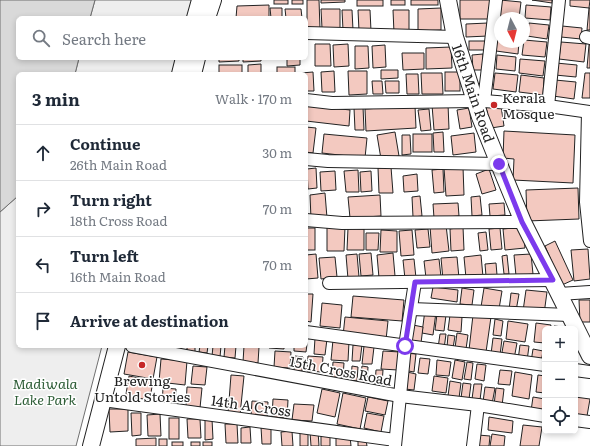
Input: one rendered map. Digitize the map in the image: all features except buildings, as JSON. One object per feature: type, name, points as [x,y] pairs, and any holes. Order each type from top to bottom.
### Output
[{"type":"street","points":[[196,16],[200,0]]},
{"type":"street","points":[[208,16],[213,0]]},
{"type":"street","name":"16th Main Road","points":[[448,0],[455,37],[480,101],[480,117],[522,222],[590,356]]},
{"type":"street","points":[[480,101],[496,0]]},
{"type":"street","points":[[548,106],[559,0]]},
{"type":"street","points":[[308,33],[455,37]]},
{"type":"street","points":[[180,72],[184,60]]},
{"type":"street","points":[[194,72],[196,60]]},
{"type":"street","points":[[308,100],[332,103],[480,101],[548,106],[589,112],[586,202],[590,241]]},
{"type":"street","points":[[308,159],[328,161],[499,164]]},
{"type":"street","points":[[308,220],[342,223],[522,222]]},
{"type":"street","points":[[395,443],[405,346],[415,282]]},
{"type":"street","points":[[329,283],[415,282],[556,287],[590,292]]},
{"type":"street","points":[[411,308],[570,315]]},
{"type":"street","points":[[308,332],[542,366]]},
{"type":"street","points":[[81,446],[106,348]]},
{"type":"street","points":[[91,446],[116,348]]},
{"type":"street","name":"15th Cross Road","points":[[143,348],[400,396],[478,405],[542,416]]},
{"type":"street","points":[[578,370],[590,372]]},
{"type":"street","name":"14th A Cross","points":[[103,400],[395,443]]},
{"type":"street","points":[[473,446],[478,405]]},
{"type":"street","points":[[578,420],[590,422]]},
{"type":"green space","points":[[95,0],[192,0],[188,16],[91,16]]},
{"type":"green space","points":[[78,60],[176,60],[172,72],[76,72]]},
{"type":"green space","name":"Madiwala Lake Park","points":[[16,198],[16,348],[101,348],[76,446],[0,446],[0,212]]},
{"type":"shaded area","points":[[0,0],[95,0],[91,16],[16,16],[16,60],[78,60],[76,72],[16,72],[16,198],[0,212]]},
{"type":"place","name":"Kerala Mosque","points":[[494,105]]},
{"type":"place","name":"Brewing Untold Stories","points":[[142,365]]},
{"type":"route","points":[[405,346],[415,282],[553,280],[522,222],[499,164]]}]
